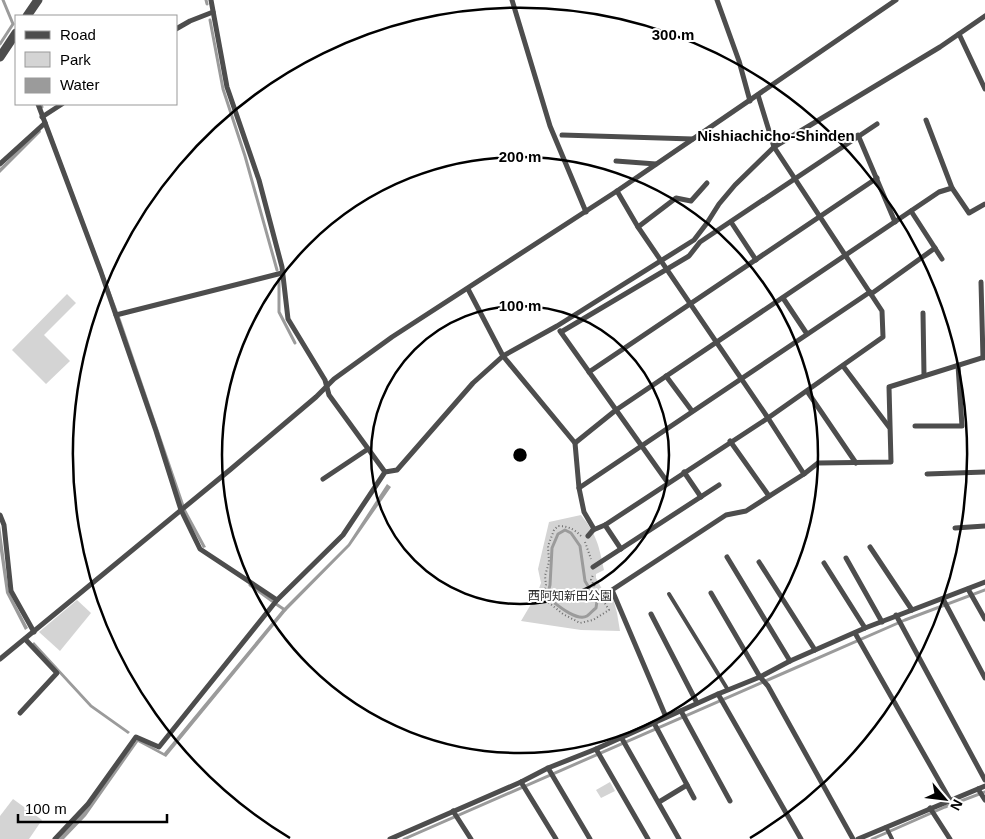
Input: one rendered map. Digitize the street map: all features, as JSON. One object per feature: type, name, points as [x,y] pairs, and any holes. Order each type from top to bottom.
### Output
[{"type":"street","points":[[28,15],[38,0]]},
{"type":"street","points":[[211,0],[228,87],[259,180],[282,273],[288,319],[325,380],[329,395],[384,472]]},
{"type":"street","points":[[512,0],[550,126],[586,212]]},
{"type":"street","points":[[716,0],[739,60],[750,101]]},
{"type":"street","points":[[0,659],[181,510],[334,379],[392,337],[586,212],[896,0]]},
{"type":"street","points":[[178,28],[213,12]]},
{"type":"street","points":[[56,839],[88,804],[136,737],[159,747],[277,600],[343,535],[384,472],[397,470],[474,383],[503,356],[557,326],[694,240],[730,191],[774,147],[959,34],[985,16]]},
{"type":"street","points":[[959,34],[985,89]]},
{"type":"street","points":[[0,57],[15,38]]},
{"type":"street","points":[[588,536],[593,530],[605,525],[730,441],[768,418],[883,338],[882,311],[774,147],[758,95]]},
{"type":"street","points":[[38,105],[116,316],[181,510],[200,549],[277,600]]},
{"type":"street","points":[[42,116],[60,105]]},
{"type":"street","points":[[926,120],[952,188],[969,213],[985,204]]},
{"type":"street","points":[[0,164],[45,123]]},
{"type":"street","points":[[561,332],[689,256],[700,242],[877,124]]},
{"type":"street","points":[[562,135],[693,139]]},
{"type":"street","points":[[858,135],[895,222]]},
{"type":"street","points":[[616,161],[657,164]]},
{"type":"street","points":[[589,372],[877,178]]},
{"type":"street","points":[[638,227],[676,198],[691,201],[707,183]]},
{"type":"street","points":[[575,443],[616,410],[716,341],[846,256],[939,192],[952,188]]},
{"type":"street","points":[[617,191],[638,227],[691,303],[804,474]]},
{"type":"street","points":[[911,211],[942,259]]},
{"type":"street","points":[[730,222],[756,260]]},
{"type":"street","points":[[579,488],[935,248]]},
{"type":"street","points":[[116,316],[282,273]]},
{"type":"street","points":[[666,718],[612,590],[726,515],[746,511],[818,463],[891,462],[889,387],[984,357],[981,282]]},
{"type":"street","points":[[468,289],[503,356],[575,443],[579,488],[584,512],[593,530]]},
{"type":"street","points":[[782,298],[807,334]]},
{"type":"street","points":[[923,313],[924,375]]},
{"type":"street","points":[[557,326],[668,483]]},
{"type":"street","points":[[915,426],[962,426],[958,365]]},
{"type":"street","points":[[843,366],[889,428]]},
{"type":"street","points":[[666,376],[692,411]]},
{"type":"street","points":[[807,391],[856,463]]},
{"type":"street","points":[[730,441],[769,496]]},
{"type":"street","points":[[323,479],[368,449]]},
{"type":"street","points":[[684,472],[701,497]]},
{"type":"street","points":[[927,474],[985,472]]},
{"type":"street","points":[[593,567],[719,485]]},
{"type":"street","points":[[0,515],[4,526],[11,591],[34,632]]},
{"type":"street","points":[[605,525],[621,549]]},
{"type":"street","points":[[955,528],[985,526]]},
{"type":"street","points":[[870,547],[912,610]]},
{"type":"street","points":[[727,557],[790,661]]},
{"type":"street","points":[[846,558],[882,622]]},
{"type":"street","points":[[759,562],[815,650]]},
{"type":"street","points":[[824,563],[865,628]]},
{"type":"street","points":[[392,839],[549,768],[654,724],[697,703],[762,679],[790,661],[865,628],[985,582]]},
{"type":"street","points":[[968,589],[985,620]]},
{"type":"street","points":[[711,593],[768,686],[853,839]]},
{"type":"street","points":[[943,599],[985,678]]},
{"type":"street","points":[[651,614],[697,703]]},
{"type":"street","points":[[897,616],[985,780]]},
{"type":"street","points":[[855,633],[950,800]]},
{"type":"street","points":[[20,713],[57,673],[25,639]]},
{"type":"street","points":[[718,694],[801,839]]},
{"type":"street","points":[[681,711],[730,801]]},
{"type":"street","points":[[654,724],[694,798]]},
{"type":"street","points":[[622,738],[680,839]]},
{"type":"street","points":[[596,749],[648,839]]},
{"type":"street","points":[[549,768],[590,839]]},
{"type":"street","points":[[521,782],[556,839]]},
{"type":"street","points":[[659,802],[687,785]]},
{"type":"street","points":[[858,839],[887,831],[932,811],[950,800],[981,794],[985,786]]},
{"type":"street","points":[[932,811],[950,839]]},
{"type":"street","points":[[454,812],[471,839]]},
{"type":"lane","points":[[670,594],[728,690]]},
{"type":"lane","points":[[887,831],[892,839]]},
{"type":"path","points":[[558,526],[566,526],[574,530],[585,540],[593,567],[591,580],[609,610],[593,620],[580,624],[563,614],[543,598],[546,585],[545,576],[549,562],[548,546],[554,530],[558,526]]},
{"type":"green space","points":[[67,294],[76,303],[44,335],[70,361],[46,384],[12,350]]},
{"type":"green space","name":"西阿知新田公園","points":[[581,515],[597,541],[604,570],[596,574],[596,578],[602,589],[611,591],[620,631],[581,630],[521,621],[537,594],[541,583],[538,569],[549,522]]},
{"type":"green space","points":[[77,600],[91,613],[60,651],[39,632]]},
{"type":"green space","points":[[610,782],[615,791],[601,798],[596,790]]},
{"type":"green space","points":[[13,799],[42,820],[29,839],[0,839],[0,816]]},
{"type":"water","points":[[48,125],[121,320],[186,510],[206,547],[203,548],[183,511]]},
{"type":"water","points":[[40,129],[41,132],[0,173],[0,168]]},
{"type":"water","points":[[387,484],[391,487],[350,546],[286,611],[166,757],[138,742],[86,816],[64,839],[58,839],[138,739],[164,753],[283,609],[348,544]]},
{"type":"water","points":[[0,525],[9,592],[28,628],[25,630],[6,593],[0,551]]},
{"type":"water","points":[[34,642],[92,705],[130,732],[128,734],[90,707],[32,644]]},
{"type":"waterway","points":[[0,44],[13,24],[3,0]]},
{"type":"waterway","points":[[206,0],[207,4]]},
{"type":"waterway","points":[[210,20],[223,89],[245,156],[277,270]]},
{"type":"waterway","points":[[279,279],[279,312],[295,343]]},
{"type":"waterway","points":[[565,530],[571,533],[580,546],[585,581],[597,601],[596,608],[587,616],[582,617],[572,614],[547,597],[550,585],[552,548],[558,534],[565,530]]},
{"type":"waterway","points":[[250,585],[272,601]]},
{"type":"waterway","points":[[404,839],[905,620],[985,590]]},
{"type":"waterway","points":[[276,604],[285,610]]},
{"type":"waterway","points":[[872,839],[945,807],[985,792]]},
{"type":"district","name":"Nishiachicho-Shinden","points":[[776,136]]}]
